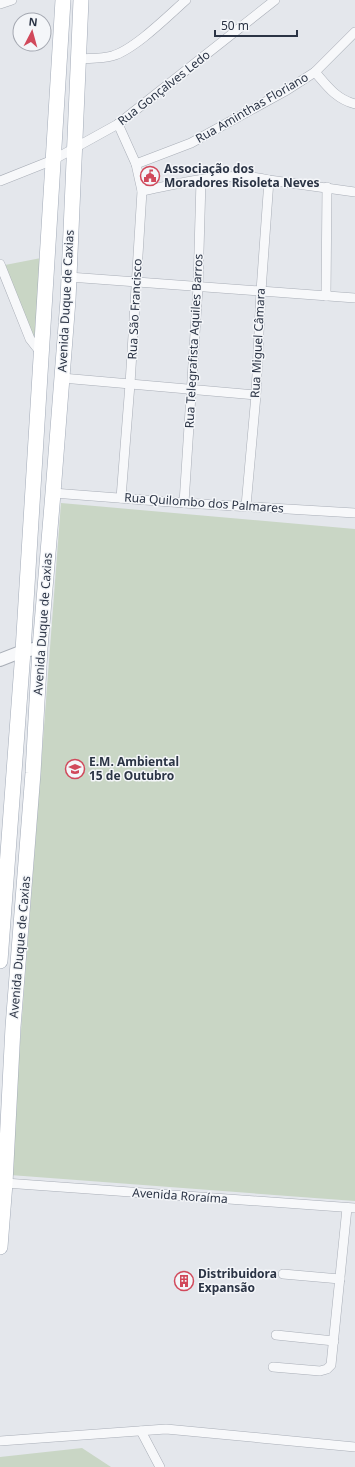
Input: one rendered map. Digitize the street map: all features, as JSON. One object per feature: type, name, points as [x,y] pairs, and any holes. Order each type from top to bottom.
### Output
[{"type":"main road","name":"Avenida Duque de Caxias","points":[[0,961],[23,651],[63,0]]},
{"type":"main road","name":"Avenida Duque de Caxias","points":[[0,1247],[5,1183],[4,1122],[32,781],[40,648],[69,277],[81,0]]},
{"type":"street","points":[[0,4],[12,0]]},
{"type":"street","points":[[78,59],[111,56],[121,53],[149,33],[186,0]]},
{"type":"street","name":"Rua Gonçalves Ledo","points":[[0,181],[74,150],[86,141],[118,124],[275,0]]},
{"type":"street","name":"Rua Aminthas Floriano","points":[[136,164],[191,143],[287,90],[315,72],[355,32]]},
{"type":"street","points":[[315,72],[340,99],[355,104]]},
{"type":"street","name":"Rua São Francisco","points":[[118,124],[136,164],[142,191],[121,498]]},
{"type":"street","points":[[142,191],[201,180],[240,176],[355,192]]},
{"type":"street","name":"Rua Telegrafista Aquiles Barros","points":[[184,503],[198,287],[201,180]]},
{"type":"street","name":"Rua Miguel Câmara","points":[[246,506],[256,395],[260,291],[269,180]]},
{"type":"street","points":[[326,296],[327,187]]},
{"type":"street","points":[[0,264],[30,339],[41,353]]},
{"type":"street","points":[[69,277],[355,298]]},
{"type":"street","points":[[0,292],[9,289]]},
{"type":"street","points":[[62,378],[256,395]]},
{"type":"street","name":"Rua Quilombo dos Palmares","points":[[53,493],[184,503],[355,513]]},
{"type":"street","points":[[0,660],[23,651],[40,648]]},
{"type":"street","name":"Avenida Roraíma","points":[[5,1183],[351,1208]]},
{"type":"street","points":[[273,1367],[320,1371],[327,1369],[331,1365],[340,1280],[351,1208]]},
{"type":"street","points":[[283,1274],[340,1280]]},
{"type":"street","points":[[276,1335],[334,1341]]},
{"type":"street","points":[[0,1441],[141,1431],[181,1430],[355,1447]]},
{"type":"street","points":[[141,1431],[160,1467]]},
{"type":"green space","points":[[41,258],[34,342],[5,265]]},
{"type":"green space","points":[[61,503],[355,529],[355,1201],[10,1175]]},
{"type":"green space","points":[[82,1448],[111,1467],[0,1467],[0,1457]]},
{"type":"place","name":"Associação dos Moradores Risoleta Neves","points":[[150,176]]},
{"type":"place","name":"E.M. Ambiental 15 de Outubro","points":[[75,769]]},
{"type":"place","name":"Distribuidora Expansão","points":[[184,1281]]}]
